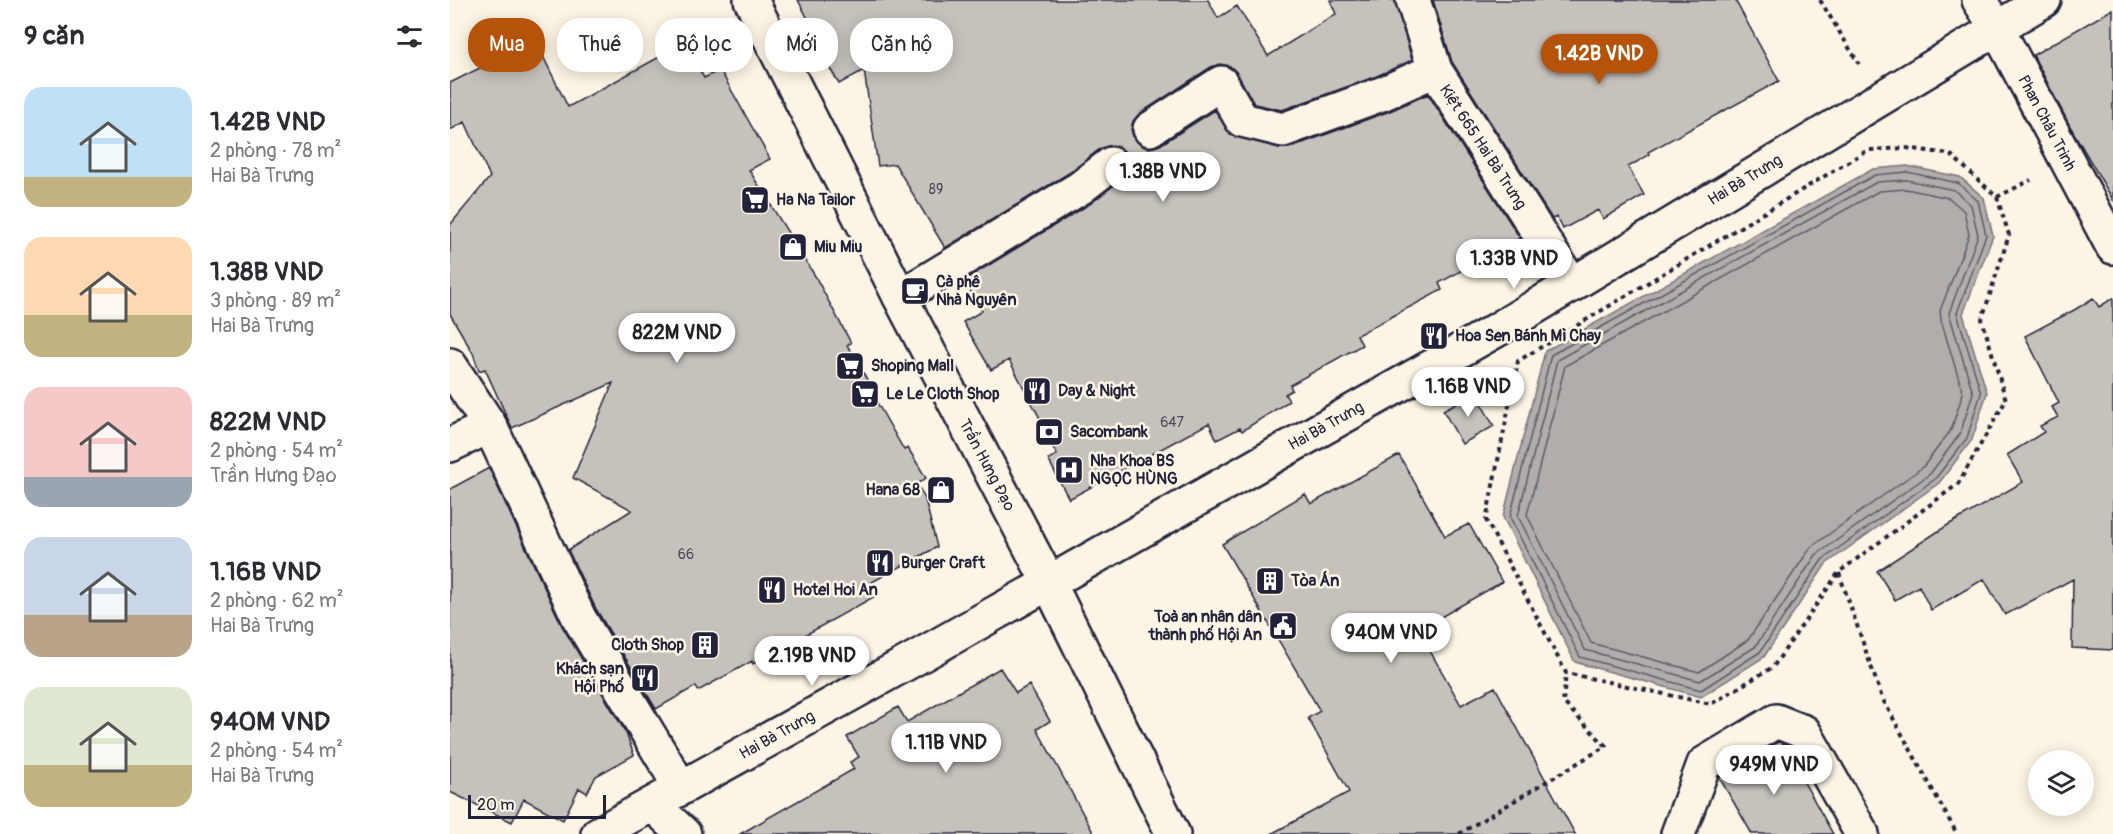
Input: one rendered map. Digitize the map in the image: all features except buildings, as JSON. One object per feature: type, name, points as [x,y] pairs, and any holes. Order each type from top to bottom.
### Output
[{"type":"street","name":"Trần Hưng Đạo","points":[[751,0],[900,297],[1049,583],[1173,834]]},
{"type":"street","name":"Kiệt 665 Hai Bà Trưng","points":[[1413,0],[1435,70],[1572,285]]},
{"type":"street","name":"Phan Châu Trinh","points":[[1979,0],[2113,247]]},
{"type":"street","name":"Hai Bà Trưng","points":[[598,834],[1500,328],[2044,0]]},
{"type":"street","points":[[1150,129],[1221,83],[1242,120],[1283,130],[1362,101],[1435,70]]},
{"type":"street","points":[[900,297],[1080,188],[1111,164]]},
{"type":"street","points":[[450,365],[490,426],[579,618],[681,788]]},
{"type":"street","points":[[450,445],[490,426]]},
{"type":"street","points":[[1678,834],[1704,764],[1776,721],[1804,732],[1862,834]]},
{"type":"street","points":[[652,804],[684,834]]},
{"type":"path","points":[[1820,0],[1881,97]]},
{"type":"path","points":[[1459,834],[1606,746],[1563,702],[1566,673],[1486,520],[1518,361],[1868,150],[1906,148],[1950,154],[1997,197],[2009,235],[1982,319],[2006,400],[1958,484],[1839,572],[1773,667],[1711,704],[1566,673]]},
{"type":"path","points":[[1839,572],[1882,698],[1957,834]]},
{"type":"water","points":[[1907,166],[1960,177],[1984,198],[1993,236],[1963,314],[1987,393],[1972,440],[1939,483],[1826,564],[1764,657],[1701,697],[1575,662],[1503,517],[1545,351],[1873,169]]},
{"type":"place","name":"Ha Na Tailor","points":[[755,200]]},
{"type":"place","name":"Miu Miu","points":[[793,247]]},
{"type":"place","name":"Cà phê Nhà Nguyên","points":[[915,291]]},
{"type":"place","name":"Hoa Sen Bánh Mì Chay","points":[[1434,336]]},
{"type":"place","name":"Shoping Mall","points":[[850,366]]},
{"type":"place","name":"Day & Night","points":[[1037,391]]},
{"type":"place","name":"Le Le Cloth Shop","points":[[865,394]]},
{"type":"place","name":"Sacombank","points":[[1049,432]]},
{"type":"place","name":"Nha Khoa BS NGỌC HÙNG","points":[[1069,470]]},
{"type":"place","name":"Hana 68","points":[[941,490]]},
{"type":"place","name":"Burger Craft","points":[[880,563]]},
{"type":"place","name":"Tòa Án","points":[[1270,581]]},
{"type":"place","name":"Hotel Hoi An","points":[[772,590]]},
{"type":"place","name":"Toà an nhân dân thành phố Hội An","points":[[1283,626]]},
{"type":"place","name":"Cloth Shop","points":[[705,645]]},
{"type":"place","name":"Khách sạn Hội Phố","points":[[645,678]]}]
